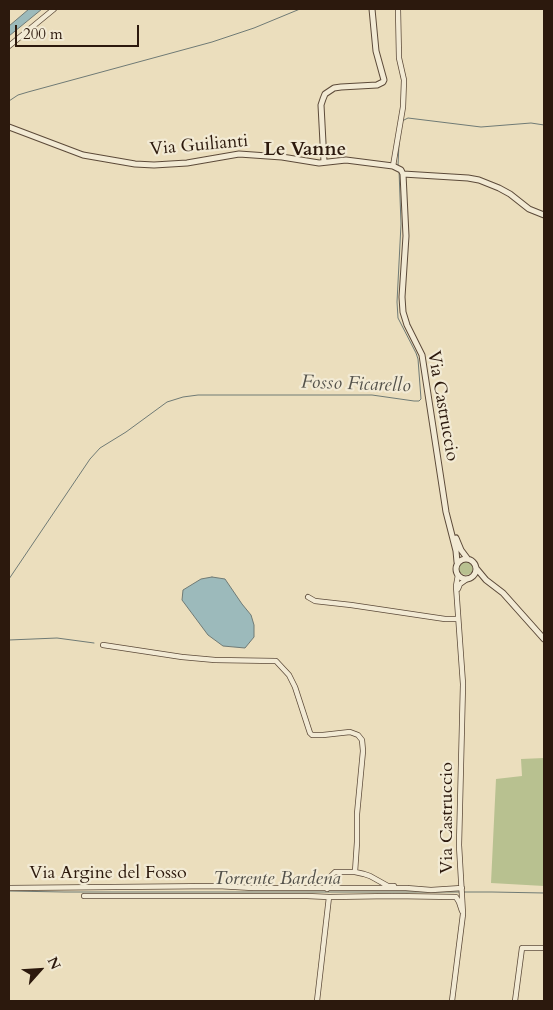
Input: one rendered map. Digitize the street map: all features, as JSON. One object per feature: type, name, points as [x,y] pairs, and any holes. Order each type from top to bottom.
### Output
[{"type":"street","points":[[9,46],[54,9]]},
{"type":"street","points":[[324,162],[321,104],[326,94],[334,88],[377,85],[384,80],[376,51],[372,9]]},
{"type":"street","points":[[398,9],[399,58],[404,80],[398,169]]},
{"type":"street","name":"Via Guilianti","points":[[9,127],[82,155],[135,164],[154,165],[187,162],[239,154],[282,156],[311,162],[346,160],[398,169],[424,176],[479,180],[499,188],[529,209],[544,215]]},
{"type":"street","name":"Via Castruccio","points":[[398,169],[406,236],[402,297],[403,312],[407,325],[422,355],[446,512],[450,526]]},
{"type":"street","points":[[450,526],[462,550],[468,558],[473,560],[480,574],[503,593],[544,639]]},
{"type":"street","points":[[450,526],[456,551],[457,562],[455,569],[458,575],[460,578],[486,580]]},
{"type":"street","points":[[457,562],[468,558]]},
{"type":"street","points":[[457,598],[458,587],[475,574],[476,568]]},
{"type":"street","name":"Via Castruccio","points":[[452,1001],[463,914],[459,845],[463,684],[456,586],[458,575]]},
{"type":"street","points":[[308,596],[315,601],[458,619]]},
{"type":"street","points":[[103,645],[190,658],[276,661],[289,675],[295,687],[312,735],[350,732],[358,735],[362,740],[363,751],[357,814],[358,842],[355,872]]},
{"type":"street","points":[[327,889],[333,873],[355,872],[370,876],[388,886],[431,890],[462,888]]},
{"type":"street","name":"Via Argine del Fosso","points":[[9,888],[218,886],[327,889],[408,888]]},
{"type":"street","points":[[84,896],[456,897],[463,914]]},
{"type":"street","points":[[317,1001],[329,897]]},
{"type":"street","points":[[515,1001],[522,948],[544,948]]},
{"type":"green space","points":[[463,561],[469,561],[473,568],[469,575],[463,575],[459,571],[459,565]]},
{"type":"green space","points":[[544,758],[544,886],[491,883],[496,779],[522,776],[521,759]]},
{"type":"water","points":[[29,9],[42,9],[9,36],[9,26]]},
{"type":"water","points":[[212,577],[225,579],[251,615],[254,625],[254,637],[245,648],[223,646],[208,635],[182,600],[183,590],[201,579]]},
{"type":"waterway","points":[[9,101],[18,95],[28,92],[212,42],[254,28],[300,9]]},
{"type":"waterway","name":"Fosso Ficarello","points":[[402,121],[408,118],[481,127],[531,123],[544,125]]},
{"type":"waterway","name":"Fosso Ficarello","points":[[398,166],[399,143]]},
{"type":"waterway","name":"Fosso Ficarello","points":[[9,579],[90,459],[100,448],[126,432],[167,402],[198,395],[372,395],[414,401],[421,399],[418,359],[398,318],[397,302],[401,224],[399,170]]},
{"type":"waterway","points":[[9,640],[57,638],[94,643]]},
{"type":"waterway","name":"Torrente Bardena","points":[[9,891],[544,893]]},
{"type":"district","name":"Le Vanne","points":[[305,151]]}]
